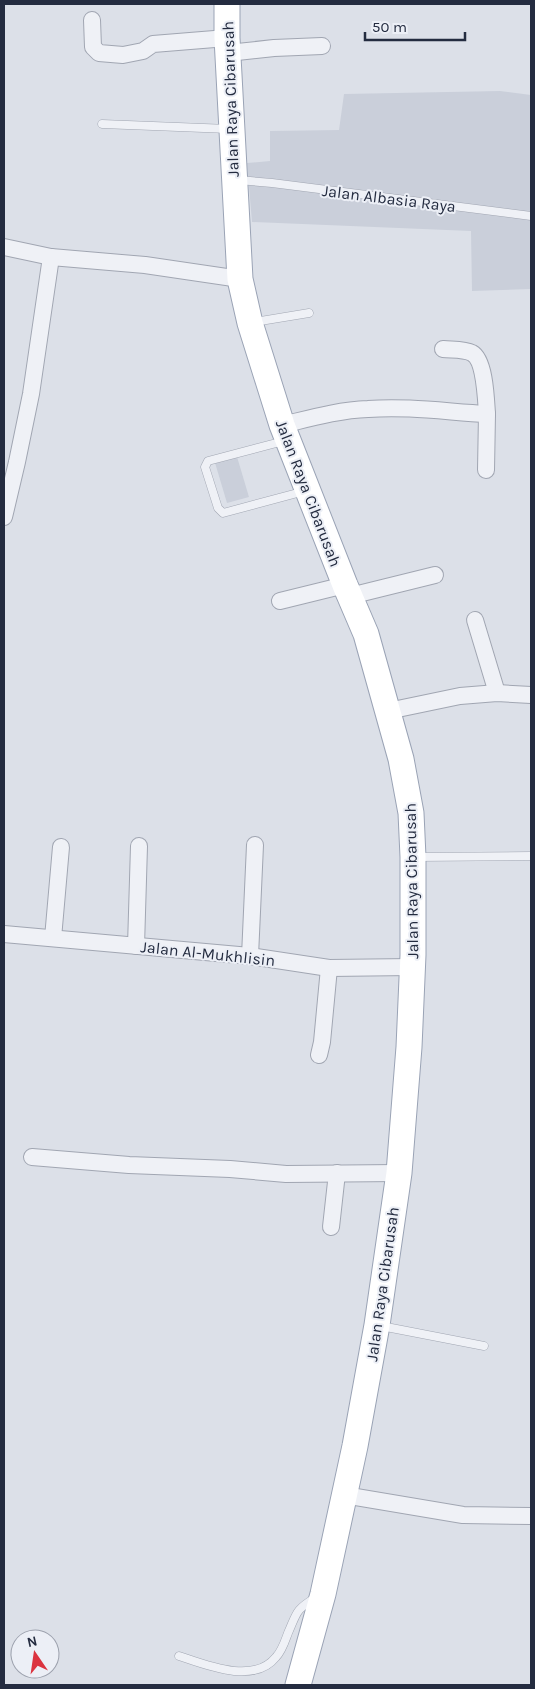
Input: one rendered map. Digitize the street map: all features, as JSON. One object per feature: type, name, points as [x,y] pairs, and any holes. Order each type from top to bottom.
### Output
[{"type":"main road","name":"Jalan Raya Cibarusah","points":[[227,4],[231,129],[240,180],[240,279],[250,323],[285,432],[366,634],[407,784],[411,807],[413,857],[412,967],[409,1046],[399,1173],[377,1325],[344,1496],[323,1594],[298,1685]]},
{"type":"street","points":[[92,20],[93,47],[99,53],[123,54],[143,51],[153,44],[274,48],[322,46]]},
{"type":"street","points":[[4,247],[51,257],[144,265],[240,279]]},
{"type":"street","points":[[4,517],[31,394],[51,257]]},
{"type":"street","points":[[444,349],[468,351],[475,355],[480,365],[485,385],[487,414],[486,470]]},
{"type":"street","points":[[285,432],[337,412],[368,409],[398,408],[487,414]]},
{"type":"street","points":[[280,601],[435,575]]},
{"type":"street","points":[[476,620],[497,693]]},
{"type":"street","points":[[388,711],[460,696],[497,693],[531,694]]},
{"type":"street","points":[[250,956],[255,845]]},
{"type":"street","points":[[136,946],[140,846]]},
{"type":"street","points":[[53,938],[61,847]]},
{"type":"street","name":"Jalan Al-Mukhlisin","points":[[4,934],[250,956],[329,968],[412,967]]},
{"type":"street","points":[[319,1055],[329,968]]},
{"type":"street","points":[[32,1157],[129,1165],[230,1169],[286,1174],[399,1173]]},
{"type":"street","points":[[331,1226],[337,1173]]},
{"type":"street","points":[[344,1496],[463,1514],[531,1516]]},
{"type":"lane","points":[[102,124],[231,129]]},
{"type":"lane","name":"Jalan Albasia Raya","points":[[240,180],[531,216]]},
{"type":"lane","points":[[250,323],[309,312]]},
{"type":"lane","points":[[285,432],[208,461],[205,467],[218,508],[223,513],[307,490]]},
{"type":"lane","points":[[413,857],[531,856]]},
{"type":"lane","points":[[377,1325],[484,1346]]},
{"type":"lane","points":[[179,1656],[231,1671],[256,1670],[272,1662],[278,1656],[295,1614],[302,1606],[323,1594]]},
{"type":"shaded area","points":[[500,91],[531,95],[531,289],[472,291],[471,231],[252,222],[247,163],[270,161],[270,131],[339,130],[344,94]]},
{"type":"shaded area","points":[[235,450],[249,497],[227,503],[213,456]]}]
